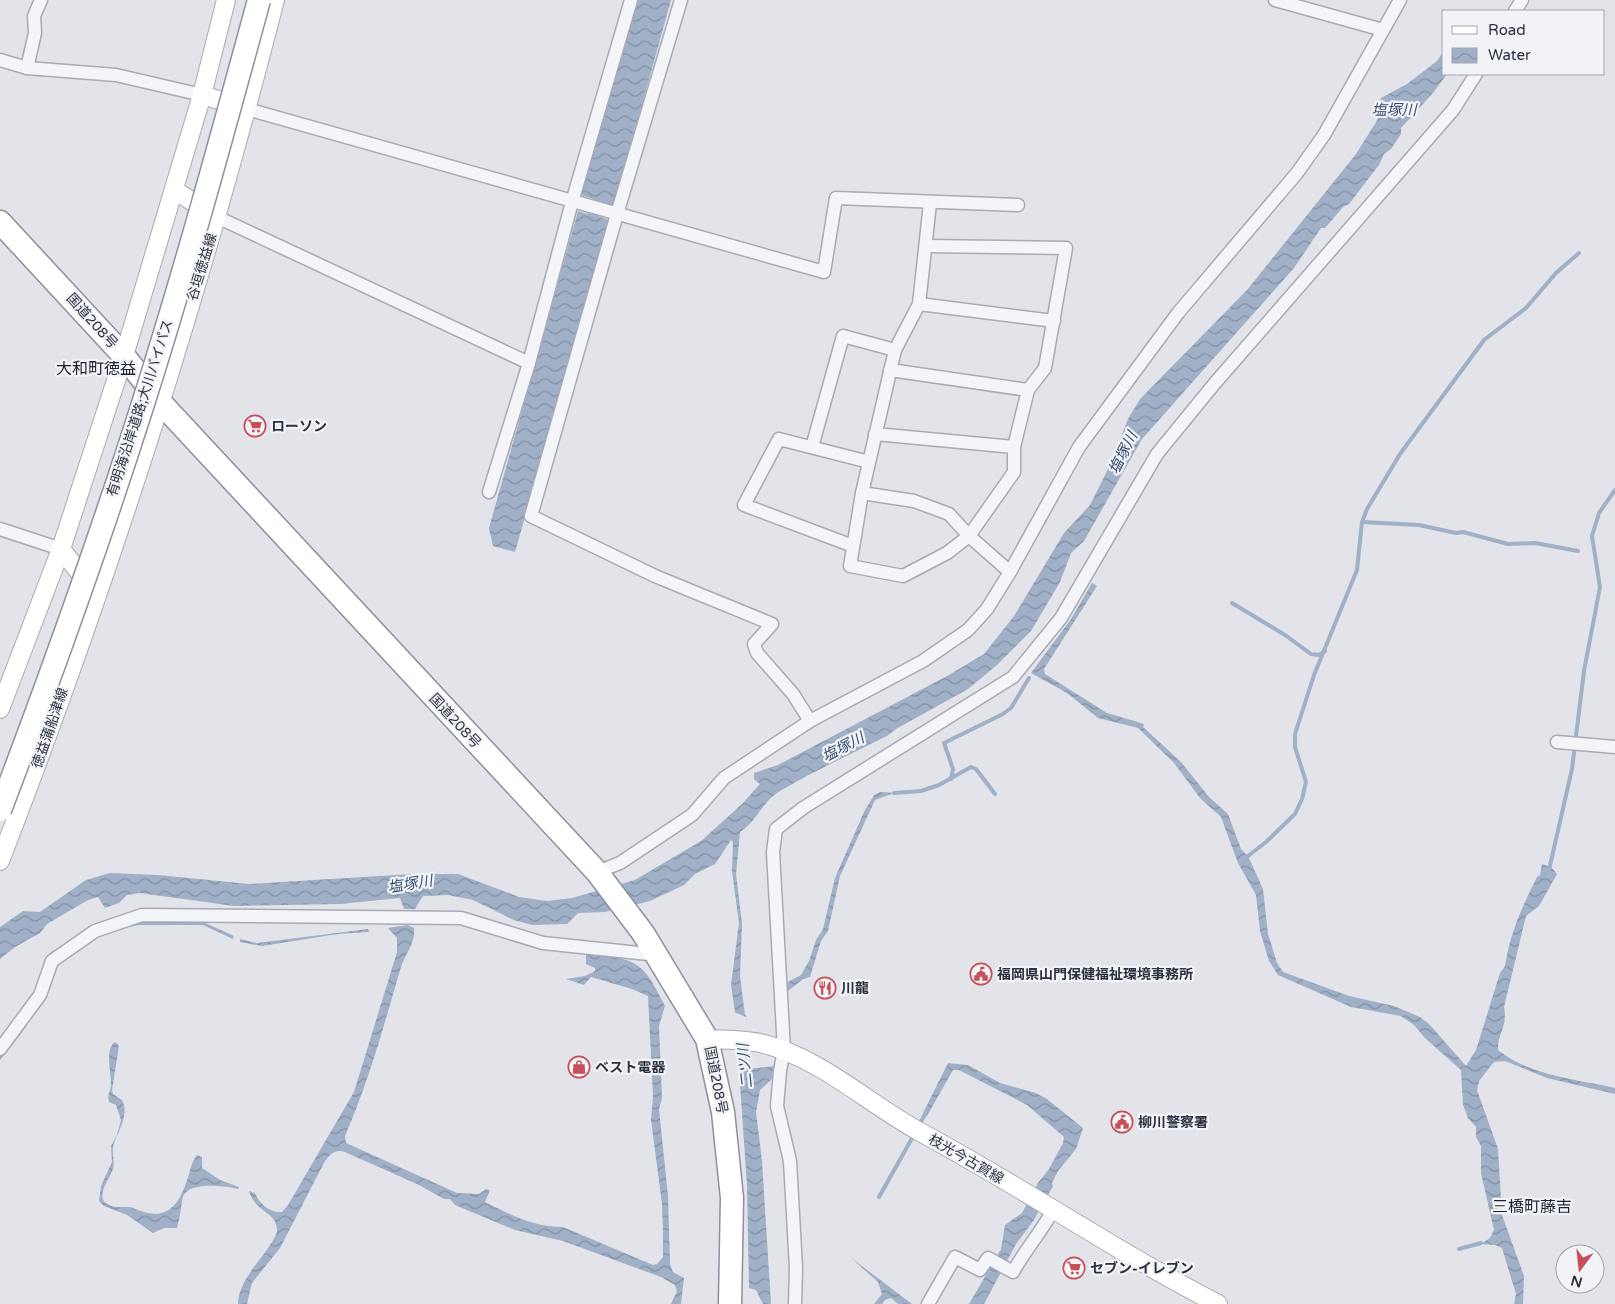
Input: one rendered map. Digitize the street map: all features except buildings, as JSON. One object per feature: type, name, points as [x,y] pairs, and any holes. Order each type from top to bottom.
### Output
[{"type":"highway","name":"有明海沿岸道路;大川バイパス","points":[[0,810],[94,552],[142,407],[210,182],[258,0]]},
{"type":"highway","name":"国道208号","points":[[0,222],[124,356],[161,403],[597,872],[658,955],[707,1039],[723,1112],[732,1198],[730,1304]]},
{"type":"main road","points":[[0,709],[62,549],[124,356],[202,95],[226,0]]},
{"type":"main road","name":"谷垣徳益線","points":[[161,403],[217,217],[275,0]]},
{"type":"main road","points":[[202,95],[247,109]]},
{"type":"main road","name":"谷垣徳益線","points":[[174,190],[217,217]]},
{"type":"main road","name":"徳益蒲船津線","points":[[0,861],[30,783],[161,403]]},
{"type":"main road","points":[[62,549],[96,593]]},
{"type":"main road","name":"枝光今古賀線","points":[[707,1039],[736,1041],[779,1048],[852,1087],[918,1131],[1165,1276],[1218,1304]]},
{"type":"street","points":[[27,68],[35,33],[34,16],[41,0]]},
{"type":"street","points":[[488,492],[530,363],[572,202],[631,0]]},
{"type":"street","points":[[681,0],[617,214],[531,516],[655,576],[772,624],[754,644],[757,653],[793,694],[810,721]]},
{"type":"street","points":[[1276,0],[1383,30]]},
{"type":"street","points":[[597,872],[620,863],[692,815],[724,778],[810,721],[923,661],[968,630],[986,609],[1010,572],[1079,448],[1178,313],[1290,180],[1324,135],[1400,0]]},
{"type":"street","points":[[0,60],[27,68],[116,74],[202,95]]},
{"type":"street","points":[[795,1304],[796,1268],[790,1161],[777,1106],[780,1071],[773,852],[776,829],[803,808],[1013,677],[1061,618],[1157,454],[1215,382],[1453,110],[1475,75]]},
{"type":"street","points":[[247,109],[824,272],[836,198],[930,203],[1018,204]]},
{"type":"street","points":[[926,246],[1066,248],[1045,368],[1028,390],[1014,447],[1014,472],[969,536],[947,553],[903,576],[850,566],[862,493],[895,350],[919,304],[930,203]]},
{"type":"street","points":[[217,217],[530,363]]},
{"type":"street","points":[[919,304],[1054,321]]},
{"type":"street","points":[[812,447],[843,336],[895,350]]},
{"type":"street","points":[[890,370],[1028,390]]},
{"type":"street","points":[[876,434],[1014,447]]},
{"type":"street","points":[[853,546],[744,504],[779,439],[869,462]]},
{"type":"street","points":[[862,493],[914,501],[950,514],[969,536],[1010,572]]},
{"type":"street","points":[[0,529],[62,549]]},
{"type":"street","points":[[1557,742],[1615,747]]},
{"type":"street","points":[[0,1049],[40,995],[52,961],[96,932],[142,916],[462,918],[543,943],[658,955]]},
{"type":"street","points":[[928,1304],[955,1257],[980,1270],[988,1258],[1013,1272],[1027,1246],[1046,1223],[1049,1207]]},
{"type":"water","points":[[637,0],[671,0],[614,206],[601,202],[598,216],[609,220],[515,552],[493,546],[489,528],[578,211],[588,214],[593,199],[581,195]]},
{"type":"water","name":"塩塚川","points":[[1442,54],[1442,75],[1446,75],[1433,93],[1401,128],[1401,134],[1391,149],[1384,154],[1379,165],[1349,204],[1343,207],[1325,228],[1321,228],[1294,268],[1142,439],[1084,541],[1071,553],[1060,582],[1031,631],[997,665],[968,689],[896,729],[887,736],[780,791],[768,801],[740,832],[736,874],[742,924],[740,976],[745,1014],[776,1070],[773,1078],[760,1090],[756,1112],[762,1161],[771,1304],[763,1304],[756,1290],[749,1288],[747,1185],[735,1012],[731,985],[739,923],[732,871],[733,842],[731,840],[715,864],[695,874],[684,885],[650,901],[605,912],[578,913],[567,924],[532,925],[514,920],[473,900],[448,895],[423,896],[415,909],[404,909],[400,898],[340,904],[234,906],[140,893],[127,895],[119,903],[105,908],[98,897],[88,900],[47,924],[40,933],[15,947],[0,959],[0,927],[23,911],[40,912],[86,880],[110,873],[158,875],[249,884],[411,874],[458,874],[519,897],[547,901],[572,898],[635,880],[701,841],[742,804],[760,784],[754,779],[754,773],[778,765],[949,675],[984,654],[1014,616],[1064,533],[1090,505],[1109,467],[1128,419],[1140,399],[1247,290],[1356,154],[1378,119],[1374,112],[1381,98],[1407,84],[1437,61]]},
{"type":"water","points":[[1092,583],[1097,586],[1044,669],[1045,674],[1107,713],[1144,724],[1143,727],[1181,762],[1209,797],[1228,814],[1241,849],[1248,856],[1263,889],[1268,934],[1277,963],[1283,972],[1349,996],[1394,1006],[1420,1017],[1430,1025],[1466,1066],[1476,1050],[1500,973],[1505,966],[1513,931],[1526,899],[1537,877],[1540,875],[1542,864],[1551,867],[1557,874],[1539,906],[1526,916],[1504,1007],[1505,1020],[1499,1039],[1498,1050],[1524,1066],[1569,1079],[1615,1088],[1615,1094],[1547,1078],[1505,1061],[1494,1062],[1479,1081],[1477,1090],[1498,1149],[1502,1215],[1524,1276],[1523,1304],[1514,1304],[1516,1294],[1502,1248],[1495,1245],[1481,1244],[1490,1238],[1494,1230],[1481,1173],[1481,1146],[1476,1137],[1476,1127],[1468,1118],[1463,1105],[1461,1070],[1425,1038],[1414,1025],[1401,1016],[1351,1007],[1278,975],[1269,961],[1260,931],[1256,895],[1238,863],[1221,817],[1200,798],[1174,763],[1138,728],[1098,718],[1067,693],[1031,673],[1071,619]]},
{"type":"water","points":[[880,792],[894,793],[875,800],[840,876],[828,931],[821,941],[810,977],[803,979],[788,991],[786,1033],[786,983],[801,975],[809,961],[816,940],[823,929],[835,878],[864,812],[874,795]]},
{"type":"water","points":[[138,922],[203,922],[234,936],[233,939],[203,925],[139,925],[101,932],[53,954],[49,992],[20,1035],[0,1060],[0,1055],[38,1002],[51,952],[80,936]]},
{"type":"water","points":[[407,925],[414,928],[412,943],[401,967],[369,1074],[345,1136],[346,1143],[457,1193],[479,1194],[486,1189],[490,1190],[485,1202],[513,1216],[532,1223],[563,1227],[653,1265],[657,1264],[663,1257],[663,1232],[662,1204],[651,1120],[653,1096],[648,996],[632,989],[591,977],[584,985],[566,979],[585,976],[595,971],[595,968],[586,964],[586,954],[627,960],[636,964],[650,979],[665,1006],[659,1026],[662,1098],[659,1109],[668,1196],[670,1264],[673,1272],[684,1278],[681,1304],[671,1304],[677,1291],[675,1285],[661,1277],[563,1241],[515,1230],[455,1205],[450,1199],[444,1199],[417,1184],[347,1153],[337,1151],[325,1161],[280,1248],[252,1283],[247,1304],[238,1304],[243,1284],[277,1232],[274,1220],[256,1204],[249,1191],[255,1193],[262,1204],[273,1211],[282,1212],[288,1205],[354,1092],[397,952],[397,938],[388,928]]},
{"type":"water","points":[[368,929],[369,932],[338,934],[262,946],[240,942],[240,939],[257,943]]},
{"type":"water","points":[[115,1042],[119,1046],[112,1090],[113,1094],[122,1100],[125,1112],[113,1147],[114,1166],[104,1187],[102,1196],[104,1201],[110,1206],[130,1207],[152,1214],[166,1211],[172,1207],[182,1193],[197,1155],[202,1157],[202,1168],[220,1180],[239,1187],[238,1189],[208,1186],[186,1192],[183,1197],[177,1228],[164,1228],[153,1233],[127,1215],[104,1206],[99,1201],[101,1186],[112,1162],[111,1146],[117,1135],[121,1120],[116,1105],[108,1100],[111,1086],[109,1056],[112,1045]]},
{"type":"water","points":[[948,1063],[968,1065],[1000,1083],[1036,1093],[1047,1099],[1083,1128],[1076,1149],[1058,1171],[1052,1183],[1053,1186],[1034,1220],[1016,1244],[984,1304],[969,1304],[1001,1249],[1005,1225],[1022,1213],[1038,1183],[1049,1169],[1063,1143],[1064,1137],[1027,1105],[959,1070],[953,1070],[927,1116],[923,1113]]},
{"type":"water","points":[[850,1257],[912,1304],[898,1304],[891,1298],[885,1300],[882,1304],[874,1304],[882,1294],[878,1282]]},
{"type":"pier","points":[[734,1012],[751,1019],[774,1060],[775,1066],[747,1069],[738,1074]]},
{"type":"waterway","points":[[1248,856],[1266,842],[1295,814],[1302,799],[1306,782],[1295,747],[1295,734],[1314,675],[1357,570],[1362,522],[1367,509],[1400,454],[1484,340],[1526,308],[1556,273],[1579,253]]},
{"type":"waterway","points":[[1549,870],[1572,769],[1584,671],[1600,587],[1592,536],[1599,513],[1615,490]]},
{"type":"waterway","points":[[1362,522],[1419,525],[1456,533],[1463,532],[1508,544],[1535,543],[1578,551]]},
{"type":"waterway","points":[[1232,603],[1285,635],[1311,654],[1319,655],[1325,651]]},
{"type":"waterway","points":[[951,779],[953,769],[944,743],[1003,714],[1011,708],[1029,678]]},
{"type":"waterway","points":[[894,793],[921,791],[939,785],[971,767],[976,769],[995,794]]},
{"type":"waterway","points":[[919,1125],[927,1111]]},
{"type":"waterway","points":[[879,1197],[915,1133]]},
{"type":"waterway","points":[[1459,1249],[1481,1243]]},
{"type":"place","name":"ローソン","points":[[255,426]]},
{"type":"place","name":"福岡県山門保健福祉環境事務所","points":[[981,974]]},
{"type":"place","name":"川龍","points":[[825,988]]},
{"type":"place","name":"ベスト電器","points":[[579,1067]]},
{"type":"place","name":"柳川警察署","points":[[1122,1122]]},
{"type":"place","name":"セブン-イレブン","points":[[1074,1268]]},
{"type":"district","name":"大和町徳益","points":[[96,369]]},
{"type":"district","name":"三橋町藤吉","points":[[1532,1207]]},
{"type":"water label","name":"二ツ川","points":[[745,1066]]}]
